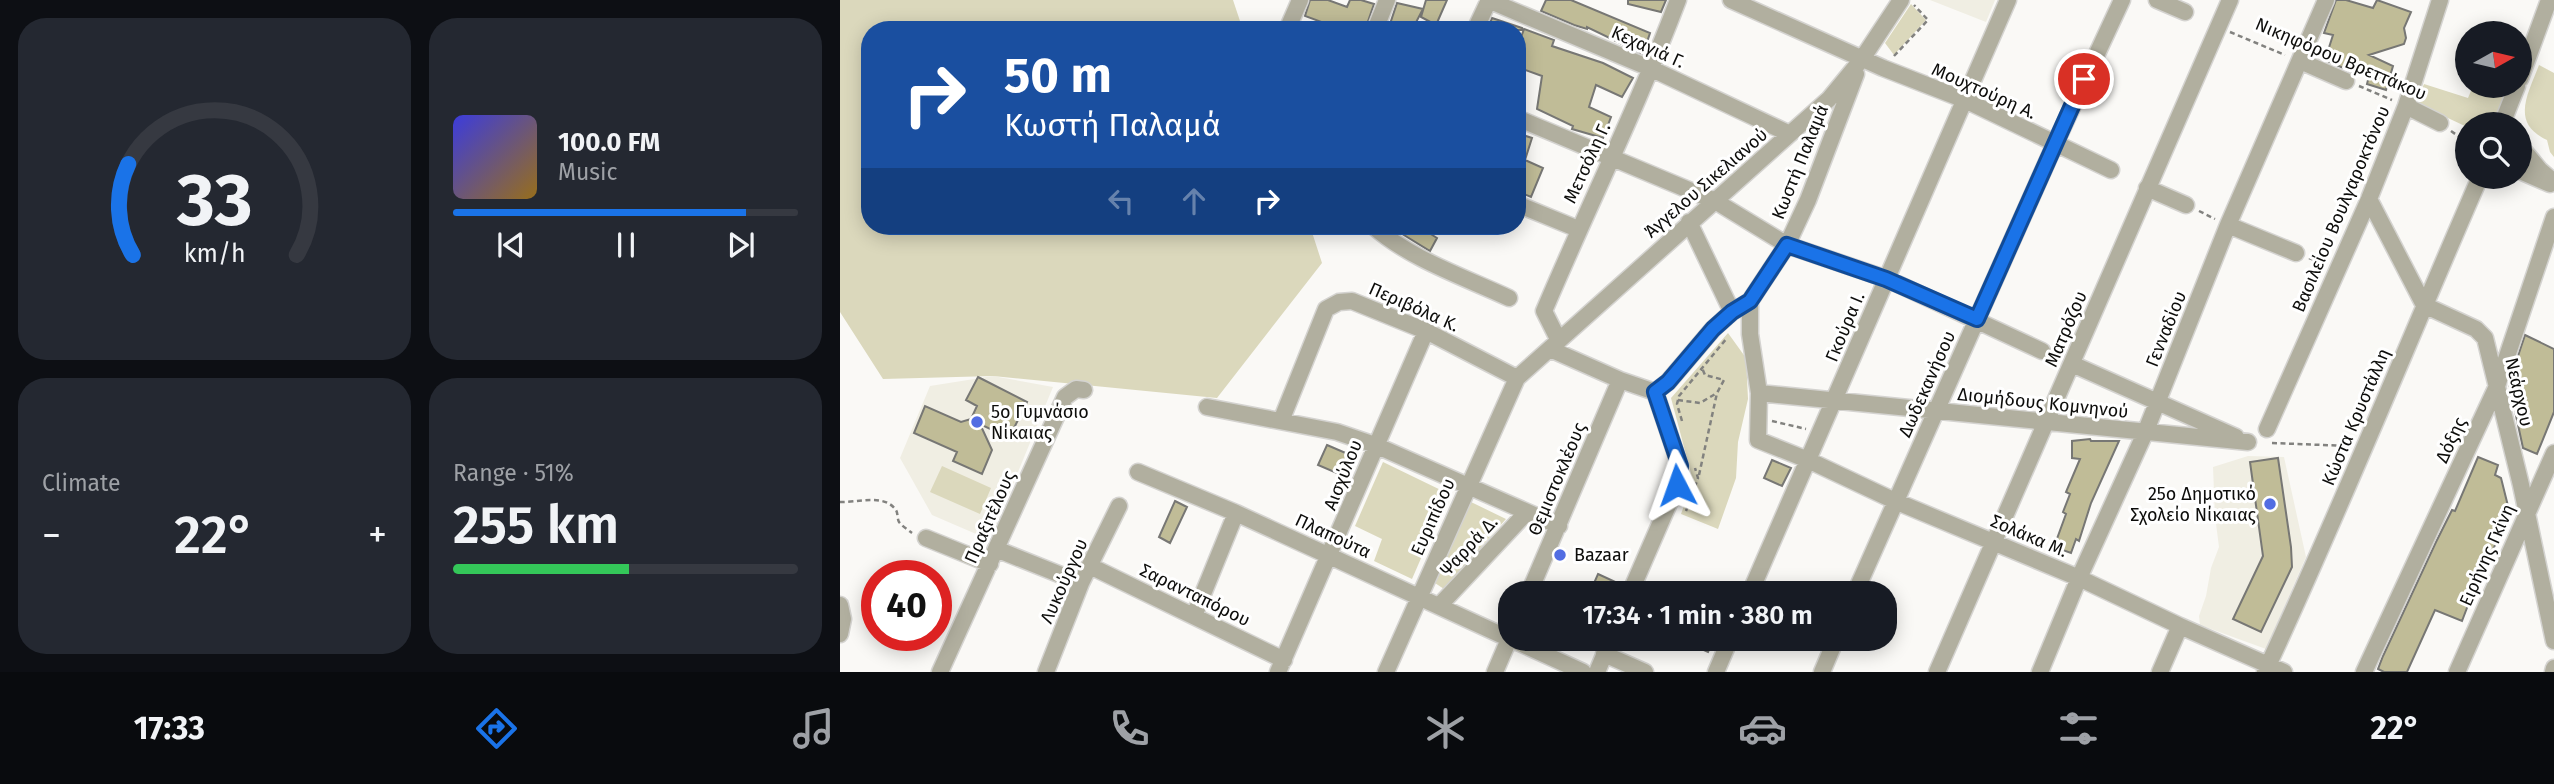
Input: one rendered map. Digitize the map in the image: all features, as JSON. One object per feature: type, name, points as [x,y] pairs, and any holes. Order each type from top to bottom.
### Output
[{"type":"street","points":[[1291,21],[1300,0]]},
{"type":"street","points":[[1379,21],[1388,0]]},
{"type":"street","points":[[1479,21],[1488,0]]},
{"type":"street","name":"Κεχαγιά Γ.","points":[[1488,0],[1652,69],[1790,134]]},
{"type":"street","name":"Μετσόλη Γ.","points":[[1555,345],[1544,311],[1578,229],[1652,69],[1678,0]]},
{"type":"street","name":"Μουχτούρη Α.","points":[[1731,0],[1761,6],[1862,59],[1965,100],[2111,170]]},
{"type":"street","name":"Άγγελου Σικελιανού","points":[[1517,378],[1829,99],[1862,59],[1901,0]]},
{"type":"street","name":"Γκούρα Ι.","points":[[1755,581],[2008,0]]},
{"type":"street","name":"Δωδεκανήσου","points":[[1861,581],[2055,144],[2122,0]]},
{"type":"street","points":[[2157,0],[2185,12]]},
{"type":"street","name":"Ματρόζου","points":[[1937,672],[2230,0]]},
{"type":"street","name":"Γενναδίου","points":[[2040,672],[2078,578],[2145,433],[2228,225],[2326,0]]},
{"type":"street","name":"Βασιλείου Βουλγαροκτόνου","points":[[2267,429],[2369,199],[2406,106],[2440,0]]},
{"type":"street","points":[[2532,46],[2549,0]]},
{"type":"street","name":"Κωστή Παλαμά","points":[[1655,392],[1668,382],[1713,329],[1750,301],[1787,245],[1808,200],[1862,59]]},
{"type":"street","name":"Νικηφόρου Βρεττάκου","points":[[2300,61],[2346,81]]},
{"type":"street","name":"Νικηφόρου Βρεττάκου","points":[[2406,106],[2440,123]]},
{"type":"street","points":[[1526,122],[1715,201],[1787,245],[1886,279],[1977,319],[2042,352]]},
{"type":"street","points":[[2532,160],[2554,184]]},
{"type":"street","points":[[2532,176],[2554,184]]},
{"type":"street","points":[[2147,188],[2186,205]]},
{"type":"street","name":"Κώστα Κρυστάλλη","points":[[2267,669],[2366,447],[2475,189]]},
{"type":"street","points":[[2369,199],[2424,306]]},
{"type":"street","points":[[1526,208],[1578,229]]},
{"type":"street","name":"Δόξης","points":[[2364,672],[2497,386],[2554,218]]},
{"type":"street","points":[[1689,222],[1732,312]]},
{"type":"street","points":[[2228,225],[2296,253]]},
{"type":"street","points":[[1390,235],[1415,254],[1509,298]]},
{"type":"street","name":"Περιβόλα Κ.","points":[[1281,421],[1326,309],[1339,302],[1352,301],[1426,331],[1517,378]]},
{"type":"street","points":[[1750,301],[1750,334],[1759,393]]},
{"type":"street","name":"Νεάρχου","points":[[2424,306],[2476,329],[2485,338],[2554,641]]},
{"type":"street","name":"Αισχύλου","points":[[1281,666],[1426,331]]},
{"type":"street","points":[[1555,345],[1620,380],[1655,392],[1680,466],[1677,485],[1635,581]]},
{"type":"street","points":[[2072,364],[2248,442]]},
{"type":"street","name":"Ευριπίδου","points":[[1386,672],[1517,378]]},
{"type":"street","name":"Θεμιστοκλέους","points":[[1534,581],[1620,380]]},
{"type":"street","name":"Πραξιτέλους","points":[[940,672],[1065,397],[1070,392],[1084,390]]},
{"type":"street","name":"Διομήδους Κομνηνού","points":[[1759,393],[2248,442]]},
{"type":"street","name":"Σολάκα Μ.","points":[[1759,393],[1758,440],[2078,578],[2267,669],[2284,672]]},
{"type":"street","points":[[1207,408],[1337,432],[1376,446],[1559,526]]},
{"type":"street","name":"Ειρήνης Γκίνη","points":[[2457,672],[2554,453]]},
{"type":"street","name":"Πλαπούτα","points":[[1138,472],[1236,513],[1498,633]]},
{"type":"street","name":"Λυκούργου","points":[[1049,671],[1081,583],[1119,506]]},
{"type":"street","name":"Ψαρρά Δ.","points":[[1438,606],[1527,512]]},
{"type":"street","points":[[1194,616],[1236,513]]},
{"type":"street","points":[[920,536],[990,564]]},
{"type":"street","points":[[996,549],[1081,583]]},
{"type":"street","name":"Σαρανταπόρου","points":[[1090,566],[1194,616],[1281,666]]},
{"type":"street","points":[[840,605],[843,619],[840,634]]},
{"type":"street","points":[[2160,672],[2180,626]]},
{"type":"street","points":[[1495,672],[1504,651]]},
{"type":"street","name":"Πλαπούτα","points":[[1538,651],[1583,672]]},
{"type":"street","points":[[1597,672],[1606,651]]},
{"type":"street","points":[[1615,651],[1645,672]]},
{"type":"street","points":[[1716,672],[1726,651]]},
{"type":"street","points":[[1822,672],[1831,651]]},
{"type":"path","points":[[1883,68],[1928,20],[1910,0]]},
{"type":"path","name":"Νικηφόρου Βρεττάκου","points":[[2218,27],[2300,61]]},
{"type":"path","name":"Νικηφόρου Βρεττάκου","points":[[2346,81],[2406,106]]},
{"type":"path","name":"Νικηφόρου Βρεττάκου","points":[[2440,123],[2455,134]]},
{"type":"path","points":[[2186,205],[2228,225]]},
{"type":"path","points":[[2296,253],[2337,268]]},
{"type":"path","points":[[1677,400],[1727,338]]},
{"type":"path","points":[[1686,511],[1698,478],[1717,393],[1724,380],[1705,375],[1702,368]]},
{"type":"path","points":[[1677,400],[1700,404],[1717,393]]},
{"type":"path","points":[[1677,400],[1684,431]]},
{"type":"path","points":[[1763,419],[1809,430]]},
{"type":"path","points":[[2248,442],[2366,447]]},
{"type":"path","points":[[1694,466],[1698,478]]},
{"type":"path","points":[[840,502],[885,502],[896,510],[900,523],[920,536]]},
{"type":"shaded area","points":[[840,0],[1233,0],[1240,21],[861,21],[861,235],[1313,235],[1322,263],[1217,398],[993,376],[883,379],[840,312]]},
{"type":"shaded area","points":[[1930,0],[1995,0],[1986,22]]},
{"type":"shaded area","points":[[1911,4],[1926,20],[1894,55],[1885,43]]},
{"type":"shaded area","points":[[2539,65],[2554,73],[2554,157],[2547,140],[2532,128],[2532,112],[2525,112],[2527,98],[2532,98],[2532,84]]},
{"type":"shaded area","points":[[2424,84],[2455,94],[2455,98],[2507,98],[2502,112],[2455,112],[2455,121],[2416,103]]},
{"type":"shaded area","points":[[1728,333],[1746,358],[1748,399],[1738,442],[1736,478],[1718,529],[1681,514],[1693,481],[1671,398]]},
{"type":"shaded area","name":"5o Γυμνάσιο Νίκαιας","points":[[993,376],[1053,387],[990,540],[932,515],[900,458],[930,386]]},
{"type":"shaded area","points":[[2248,456],[2284,457],[2306,557],[2266,649],[2200,625],[2199,616],[2219,547],[2213,467]]},
{"type":"shaded area","points":[[1383,462],[1449,494],[1412,579],[1374,561],[1382,539],[1355,526]]},
{"type":"shaded area","points":[[942,466],[991,488],[980,514],[930,492]]},
{"type":"shaded area","points":[[1471,502],[1506,519],[1444,589],[1435,583]]},
{"type":"building","points":[[1310,0],[1328,0],[1347,7],[1350,0],[1374,4],[1368,21],[1319,21],[1305,16]]},
{"type":"building","points":[[1426,0],[1447,0],[1438,21],[1428,21],[1421,17]]},
{"type":"building","points":[[1546,0],[1571,0],[1650,33],[1643,54],[1587,27],[1574,25],[1541,11]]},
{"type":"building","points":[[1628,0],[1666,0],[1661,12],[1628,4]]},
{"type":"building","points":[[2336,0],[2346,0],[2373,8],[2377,0],[2411,12],[2404,28],[2404,44],[2369,55],[2393,66],[2386,90],[2367,84],[2369,76],[2325,60],[2333,35],[2324,33]]},
{"type":"building","points":[[1397,3],[1423,9],[1417,21],[1391,21]]},
{"type":"building","points":[[1526,30],[1554,40],[1552,46],[1603,63],[1633,78],[1622,97],[1596,85],[1589,107],[1611,117],[1603,138],[1572,129],[1573,126],[1537,109],[1542,76],[1526,70]]},
{"type":"building","points":[[1526,136],[1532,138],[1526,157]]},
{"type":"building","points":[[1526,160],[1543,168],[1531,197],[1526,195]]},
{"type":"building","points":[[1404,235],[1432,235],[1437,238],[1430,251]]},
{"type":"building","points":[[2525,335],[2554,349],[2554,412],[2537,454],[2523,448],[2509,383]]},
{"type":"building","points":[[978,377],[1027,402],[1009,438],[980,424],[992,450],[982,474],[953,461],[957,452],[914,433],[925,406],[961,422],[971,419],[977,406],[966,400]]},
{"type":"building","points":[[2072,441],[2119,441],[2091,503],[2079,541],[2076,539],[2071,553],[2054,547],[2066,514],[2063,512],[2070,494],[2066,492],[2080,459],[2072,458]]},
{"type":"building","points":[[1327,445],[1355,457],[1346,477],[1318,465]]},
{"type":"building","points":[[2478,457],[2498,465],[2495,475],[2501,478],[2509,510],[2487,565],[2484,563],[2462,621],[2435,610],[2407,672],[2384,672],[2378,669],[2383,656],[2436,542],[2452,510],[2455,511]]},
{"type":"building","name":"25o Δημοτικό Σχολείο Νίκαιας","points":[[2278,458],[2292,567],[2261,632],[2233,619],[2263,556],[2250,462]]},
{"type":"building","points":[[1772,460],[1791,468],[1782,486],[1764,478]]},
{"type":"building","points":[[1175,501],[1187,507],[1170,543],[1159,537]]},
{"type":"building","points":[[1598,574],[1613,581],[1595,581]]},
{"type":"place","name":"5o Γυμνάσιο Νίκαιας","points":[[977,422]]},
{"type":"place","name":"25o Δημοτικό Σχολείο Νίκαιας","points":[[2270,504]]},
{"type":"place","name":"Bazaar","points":[[1560,555]]},
{"type":"route","points":[[1677,485],[1680,466],[1655,392],[1668,382],[1713,329],[1750,301],[1787,245],[1886,279],[1977,319],[2084,79]]}]
